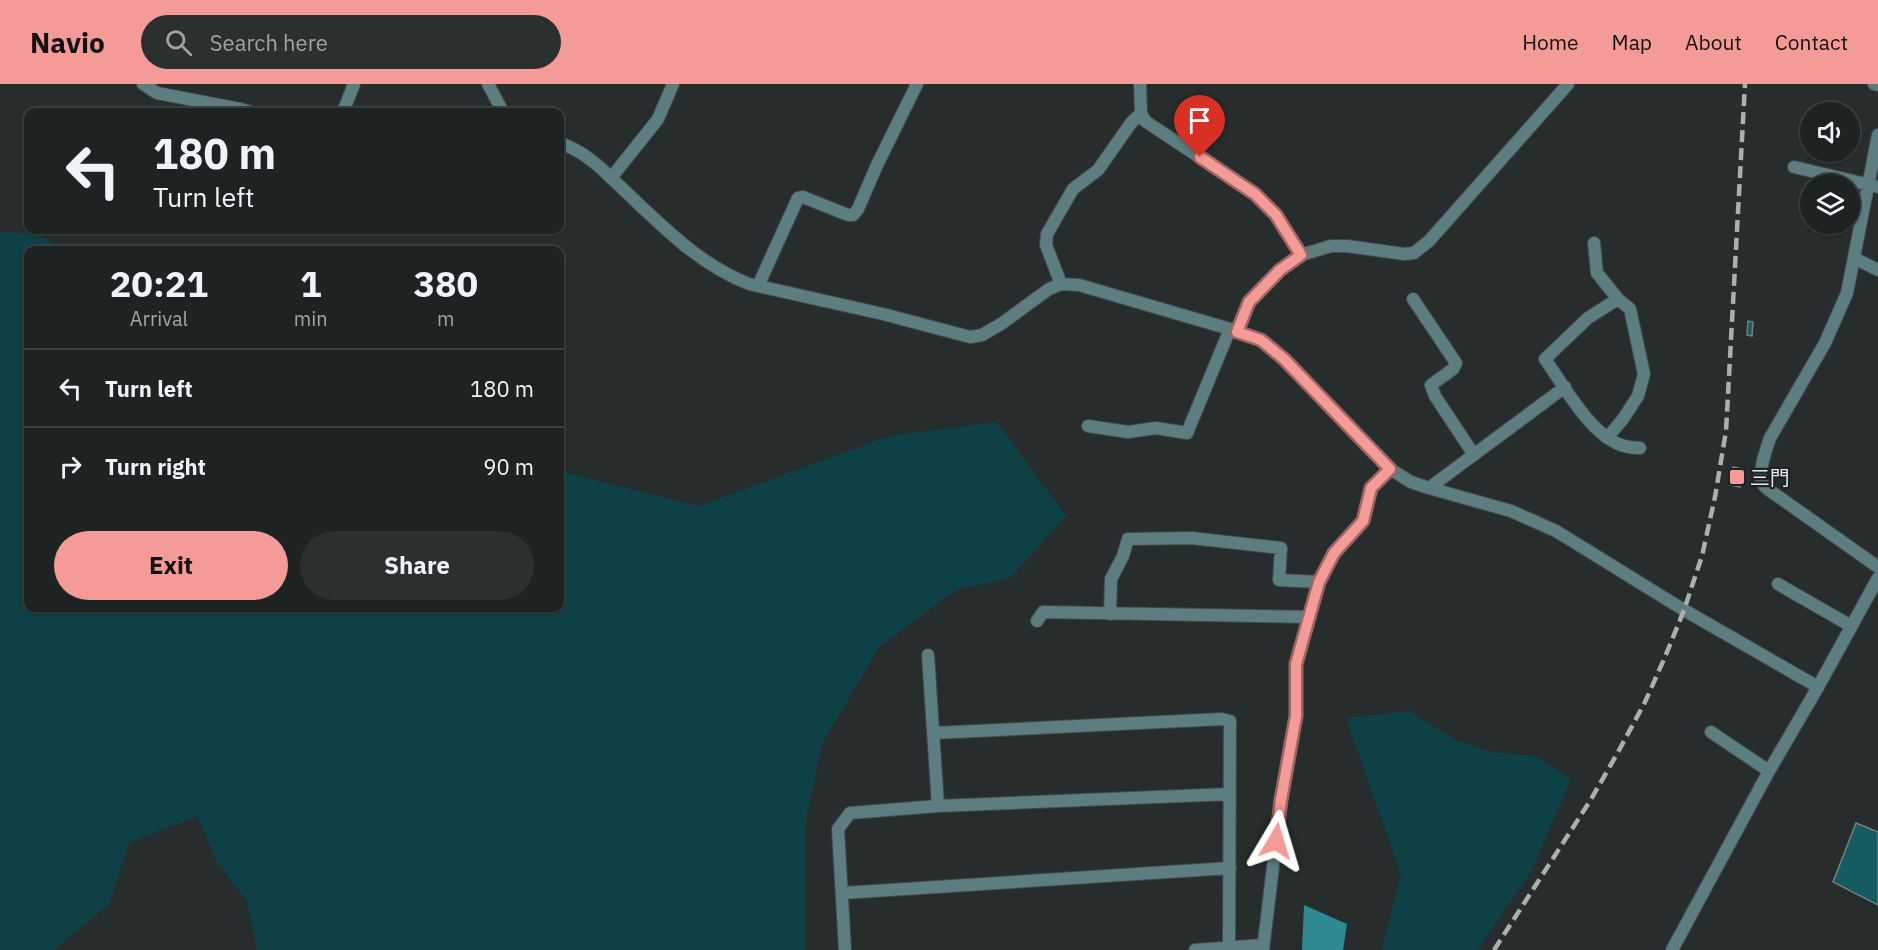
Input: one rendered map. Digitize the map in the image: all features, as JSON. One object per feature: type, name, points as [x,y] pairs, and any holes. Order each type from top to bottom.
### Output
[{"type":"street","points":[[143,84],[157,93],[231,108]]},
{"type":"street","points":[[345,108],[354,84]]},
{"type":"street","points":[[488,84],[501,108]]},
{"type":"street","points":[[611,178],[658,118],[673,84]]},
{"type":"street","points":[[758,286],[798,198],[803,197],[848,215],[853,215],[858,209],[917,84]]},
{"type":"street","points":[[1140,84],[1141,113],[1145,121],[1255,194],[1276,215],[1301,255]]},
{"type":"street","points":[[1088,426],[1128,432],[1156,428],[1187,433],[1233,330],[1249,302],[1280,270],[1301,255],[1331,246],[1404,254],[1414,253],[1429,242],[1569,84]]},
{"type":"street","points":[[1061,284],[1046,245],[1047,234],[1073,189],[1098,170],[1131,123],[1141,113]]},
{"type":"street","points":[[1878,135],[1873,185],[1847,293],[1825,343],[1770,438],[1761,477],[1762,484],[1769,490],[1878,567]]},
{"type":"street","points":[[564,144],[576,148],[595,162],[677,240],[709,264],[729,276],[758,286],[883,314],[970,337],[982,335],[1061,284],[1079,285],[1261,340],[1284,359],[1390,469],[1410,482],[1511,511],[1556,531],[1684,610],[1818,687]]},
{"type":"street","points":[[1794,166],[1873,185]]},
{"type":"street","points":[[1594,243],[1597,273],[1618,299],[1630,309],[1644,374],[1638,396],[1607,438]]},
{"type":"street","points":[[1854,258],[1878,270]]},
{"type":"street","points":[[1413,299],[1456,363],[1453,369],[1431,385],[1435,396],[1474,454]]},
{"type":"street","points":[[1618,299],[1588,318],[1545,359],[1592,425],[1607,438],[1622,446],[1640,448]]},
{"type":"street","points":[[1429,488],[1564,387]]},
{"type":"street","points":[[1195,950],[1263,947],[1281,800],[1296,716],[1296,664],[1319,582],[1334,553],[1363,521],[1371,488],[1390,469]]},
{"type":"street","points":[[1110,614],[1111,579],[1124,556],[1128,539],[1191,538],[1281,548],[1279,580],[1319,582]]},
{"type":"street","points":[[1672,950],[1769,771],[1878,578]]},
{"type":"street","points":[[1778,584],[1851,626]]},
{"type":"street","points":[[1037,621],[1043,612],[1310,617]]},
{"type":"street","points":[[928,654],[938,806]]},
{"type":"street","points":[[934,733],[1222,719],[1230,721],[1229,948]]},
{"type":"street","points":[[1712,732],[1769,771]]},
{"type":"street","points":[[844,950],[843,893],[838,829],[850,813],[938,806],[1230,794]]},
{"type":"street","points":[[843,893],[1230,868]]},
{"type":"shaded area","points":[[0,232],[37,234],[59,246],[24,246],[24,612],[564,612],[564,472],[699,506],[889,436],[997,422],[1066,516],[1010,578],[956,590],[879,647],[822,744],[806,821],[806,950],[257,950],[247,901],[218,864],[197,816],[129,843],[109,904],[54,950],[0,950]]},
{"type":"shaded area","points":[[1410,711],[1455,740],[1492,752],[1535,756],[1571,779],[1531,872],[1478,950],[1382,950],[1401,874],[1346,718]]},
{"type":"shaded area","points":[[1304,905],[1347,924],[1343,950],[1302,950]]},
{"type":"building","points":[[1748,321],[1753,322],[1752,336],[1747,335]]},
{"type":"building","points":[[1733,467],[1743,469],[1740,487],[1730,485]]},
{"type":"building","points":[[1856,823],[1878,832],[1878,905],[1833,882]]},
{"type":"railway","points":[[1494,950],[1590,801],[1645,702],[1684,610],[1702,556],[1726,431],[1745,84]]},
{"type":"place","name":"三門","points":[[1737,477]]},
{"type":"route","points":[[1200,157],[1255,194],[1276,215],[1301,255],[1280,270],[1249,302],[1237,332],[1261,340],[1284,359],[1390,469],[1371,488],[1363,521],[1334,553],[1319,582],[1296,664],[1296,716],[1276,841]]}]
